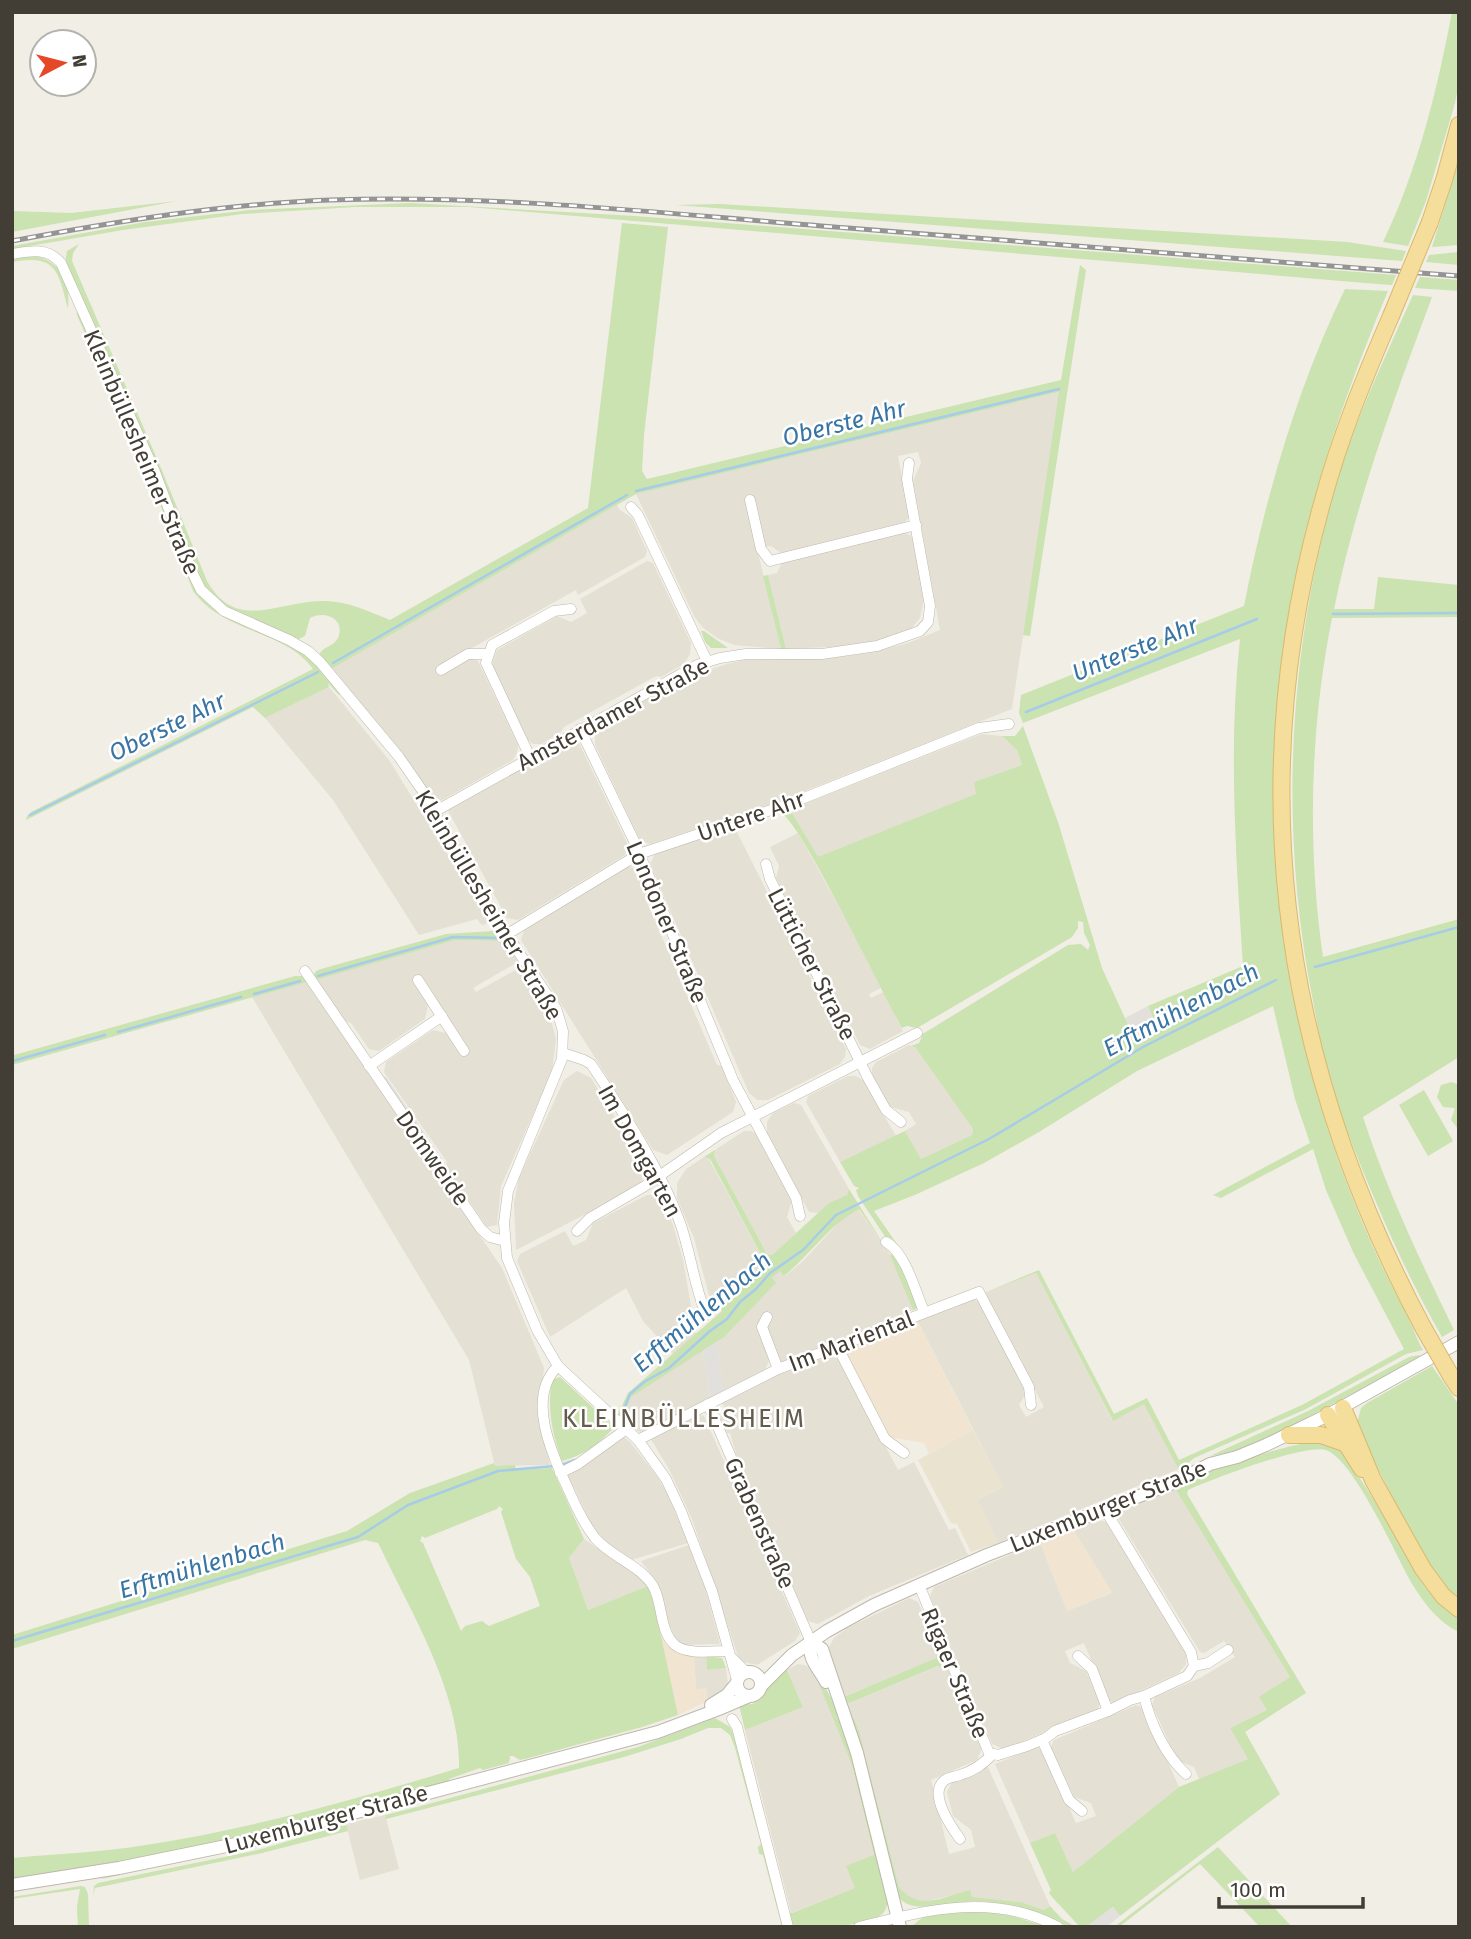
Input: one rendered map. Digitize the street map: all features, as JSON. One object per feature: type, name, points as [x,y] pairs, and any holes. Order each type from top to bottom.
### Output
[{"type":"main road","points":[[1455,1382],[1391,1265],[1363,1204],[1339,1139],[1308,1029],[1294,958],[1282,826],[1285,711],[1302,585],[1335,459],[1359,393],[1430,222],[1459,125]]},
{"type":"main road","points":[[1336,1411],[1344,1443],[1363,1471],[1373,1480]]},
{"type":"main road","points":[[1336,1411],[1431,1582],[1448,1602],[1459,1609]]},
{"type":"main road","points":[[1289,1434],[1321,1435],[1344,1443]]},
{"type":"street","name":"Kleinbüllesheimer Straße","points":[[12,254],[41,251],[61,264],[155,472],[201,590],[219,608],[289,639],[314,657],[399,757],[434,812],[468,876],[556,1008],[564,1031],[563,1053],[557,1075],[511,1182],[505,1212],[505,1241],[514,1279],[537,1330],[558,1366],[638,1440],[666,1479],[712,1591],[728,1651],[743,1677]]},
{"type":"street","name":"Amsterdamer Straße","points":[[434,812],[686,670],[707,661],[746,654],[848,651],[889,643],[920,631],[928,622],[930,606],[907,480],[909,463]]},
{"type":"street","points":[[750,500],[761,549],[770,561],[916,525]]},
{"type":"street","points":[[631,507],[638,515],[707,661]]},
{"type":"street","points":[[530,757],[486,663],[488,654],[492,645],[554,611],[571,609]]},
{"type":"street","points":[[441,670],[468,654],[488,654]]},
{"type":"street","name":"Untere Ahr","points":[[506,935],[639,855],[789,804],[979,728],[1009,724]]},
{"type":"street","name":"Londoner Straße","points":[[580,729],[639,855],[733,1080],[796,1198],[800,1216]]},
{"type":"street","name":"Lütticher Straße","points":[[766,864],[770,879],[886,1110],[901,1122]]},
{"type":"street","name":"Domweide","points":[[305,971],[481,1229],[490,1237],[505,1241]]},
{"type":"street","points":[[418,980],[464,1051]]},
{"type":"street","points":[[369,1066],[442,1016]]},
{"type":"street","points":[[577,1231],[590,1218],[659,1176],[721,1133],[917,1033]]},
{"type":"street","name":"Im Domgarten","points":[[563,1053],[591,1064],[659,1176],[683,1232],[704,1309]]},
{"type":"street","name":"Im Mariental","points":[[886,1242],[901,1257],[924,1312]]},
{"type":"street","name":"Im Mariental","points":[[638,1440],[778,1369],[979,1292],[1029,1387],[1031,1405]]},
{"type":"street","points":[[767,1317],[762,1327],[778,1369]]},
{"type":"street","name":"Luxemburger Straße","points":[[761,1686],[792,1655],[864,1609],[1104,1508],[1178,1481],[1210,1464],[1237,1457],[1289,1434],[1336,1411],[1459,1342]]},
{"type":"street","points":[[837,1346],[885,1438],[904,1452]]},
{"type":"street","points":[[558,1366],[547,1379],[543,1403],[546,1428],[558,1467],[577,1508],[596,1539],[652,1584],[666,1631],[675,1645],[686,1650],[728,1651]]},
{"type":"street","name":"Grabenstraße","points":[[708,1404],[811,1642]]},
{"type":"street","points":[[558,1467],[578,1464],[620,1425]]},
{"type":"street","points":[[1104,1508],[1191,1652],[1194,1666]]},
{"type":"street","name":"Rigaer Straße","points":[[919,1585],[985,1746],[995,1755]]},
{"type":"street","points":[[811,1642],[811,1658],[839,1703],[861,1766],[899,1922]]},
{"type":"street","points":[[960,1839],[944,1816],[939,1796],[944,1780],[979,1767],[995,1755],[1042,1740],[1066,1726],[1144,1696],[1187,1676],[1194,1666],[1208,1662],[1228,1650]]},
{"type":"street","name":"Luxemburger Straße","points":[[637,1736],[703,1710],[727,1695],[743,1677],[792,1655]]},
{"type":"street","points":[[1078,1656],[1092,1668],[1108,1711]]},
{"type":"street","points":[[743,1677],[760,1678],[761,1686],[756,1694],[747,1697],[740,1693],[743,1677]]},
{"type":"street","points":[[1144,1696],[1173,1763],[1186,1774]]},
{"type":"street","name":"Luxemburger Straße","points":[[12,1885],[120,1868],[227,1846],[674,1727],[747,1697]]},
{"type":"street","points":[[732,1719],[737,1727],[788,1927]]},
{"type":"street","points":[[1042,1740],[1069,1800],[1082,1811]]},
{"type":"street","points":[[859,1927],[899,1922],[946,1907],[990,1906],[1023,1913],[1058,1927]]},
{"type":"shaded area","points":[[1060,392],[1012,709],[777,802],[650,844],[640,840],[595,745],[595,733],[603,722],[677,680],[727,664],[744,660],[832,658],[869,653],[908,643],[940,630],[913,481],[921,463],[918,452],[898,456],[909,517],[905,522],[781,553],[771,546],[765,547],[752,496],[745,498],[781,649],[734,645],[717,638],[702,627],[694,616],[636,494]]},
{"type":"shaded area","points":[[617,505],[632,518],[647,551],[645,557],[578,595],[576,590],[436,668],[440,675],[470,658],[478,661],[518,745],[513,760],[439,802],[431,798],[399,750],[332,668]]},
{"type":"shaded area","points":[[905,533],[912,536],[924,599],[920,618],[911,629],[882,640],[849,646],[786,649],[768,575],[777,573],[782,562]]},
{"type":"shaded area","points":[[647,561],[653,563],[691,643],[690,654],[684,664],[661,677],[656,676],[564,727],[561,732],[542,744],[533,744],[527,739],[492,664],[497,650],[557,616],[571,622],[587,613],[580,599]]},
{"type":"shaded area","points":[[329,687],[389,760],[488,920],[486,924],[482,925],[477,919],[419,935],[333,800],[265,718]]},
{"type":"shaded area","points":[[981,734],[1002,736],[1017,750],[1022,765],[974,782],[977,794],[817,858],[792,813],[794,808]]},
{"type":"shaded area","points":[[570,740],[579,743],[628,845],[625,855],[518,920],[507,918],[447,809]]},
{"type":"shaded area","points":[[735,828],[846,1049],[840,1064],[768,1100],[757,1100],[749,1093],[650,864],[655,854]]},
{"type":"shaded area","points":[[798,833],[881,988],[869,994],[871,998],[883,992],[903,1031],[870,1049],[860,1045],[776,878],[779,866],[770,847]]},
{"type":"shaded area","points":[[628,866],[637,869],[647,893],[645,898],[717,1065],[722,1066],[736,1102],[733,1112],[667,1155],[653,1150],[521,940],[524,930]]},
{"type":"shaded area","points":[[455,940],[505,941],[518,962],[473,988],[476,992],[521,967],[548,1008],[556,1039],[552,1072],[501,1186],[497,1225],[487,1227],[446,1167],[447,1162],[384,1072],[386,1062],[433,1030],[446,1033],[462,1056],[470,1051],[421,975],[412,981],[428,1005],[425,1019],[379,1051],[369,1049],[351,1023],[345,1021],[316,979]]},
{"type":"shaded area","points":[[306,982],[502,1268],[544,1368],[538,1413],[550,1465],[495,1466],[469,1360],[252,997]]},
{"type":"shaded area","points":[[1148,1006],[1158,1029],[1135,1041],[1125,1018]]},
{"type":"shaded area","points":[[909,1045],[915,1047],[973,1129],[972,1135],[921,1159],[905,1131],[916,1124],[909,1112],[890,1107],[872,1077],[872,1068],[876,1062]]},
{"type":"shaded area","points":[[577,1071],[591,1078],[645,1166],[645,1174],[641,1182],[617,1198],[516,1250],[514,1203],[519,1178],[564,1080]]},
{"type":"shaded area","points":[[381,1076],[386,1077],[445,1163],[444,1168]]},
{"type":"shaded area","points":[[848,1076],[856,1076],[864,1081],[896,1136],[840,1162],[806,1102],[808,1096]]},
{"type":"shaded area","points":[[794,1103],[801,1105],[849,1189],[847,1195],[829,1203],[818,1213],[809,1212],[767,1133],[767,1122],[773,1113]]},
{"type":"shaded area","points":[[744,1131],[758,1135],[792,1200],[787,1217],[796,1233],[772,1255],[767,1254],[714,1156],[715,1150]]},
{"type":"shaded area","points":[[704,1157],[709,1159],[763,1258],[762,1265],[718,1306],[711,1303],[694,1238],[677,1198],[677,1183],[686,1169]]},
{"type":"shaded area","points":[[647,1195],[655,1195],[662,1200],[673,1225],[683,1260],[696,1334],[674,1355],[643,1321],[626,1288],[550,1337],[517,1261],[520,1254],[565,1231],[573,1246],[586,1240],[593,1223]]},
{"type":"shaded area","points":[[858,1209],[892,1257],[913,1310],[781,1362],[766,1327],[770,1319],[763,1314],[757,1326],[770,1358],[765,1370],[728,1388],[723,1386],[717,1342],[775,1284],[772,1278],[780,1271],[785,1276],[802,1262],[843,1218]]},
{"type":"shaded area","points":[[1036,1273],[1112,1420],[1144,1403],[1179,1469],[998,1543],[977,1500],[1003,1487],[917,1320],[970,1298],[982,1303],[1022,1381],[1026,1393],[1019,1405],[1026,1417],[1044,1407],[984,1293]]},
{"type":"shaded area","points":[[917,1320],[973,1430],[929,1454],[924,1443],[889,1437],[845,1353],[846,1348]]},
{"type":"shaded area","points":[[717,1342],[723,1385],[728,1388],[710,1398],[703,1350]]},
{"type":"shaded area","points":[[703,1350],[710,1398],[661,1425],[641,1432],[622,1420],[631,1397]]},
{"type":"shaded area","points":[[829,1356],[840,1359],[898,1470],[914,1462],[949,1530],[955,1528],[968,1555],[869,1596],[818,1624],[808,1621],[735,1451],[730,1433],[727,1433],[720,1416],[727,1412],[722,1403],[778,1375]]},
{"type":"shaded area","points":[[695,1413],[704,1416],[800,1633],[795,1641],[757,1665],[744,1662],[738,1656],[692,1519],[669,1469],[650,1438]]},
{"type":"shaded area","points":[[973,1430],[1003,1487],[977,1500],[998,1543],[971,1552],[957,1524],[951,1523],[918,1460]]},
{"type":"shaded area","points":[[623,1436],[658,1478],[688,1543],[631,1560],[603,1539],[591,1523],[567,1473]]},
{"type":"shaded area","points":[[1175,1487],[1290,1677],[1260,1697],[1267,1710],[1230,1728],[1248,1759],[1199,1779],[1194,1767],[1177,1760],[1152,1705],[1155,1697],[1200,1678],[1235,1657],[1224,1641],[1204,1653],[1200,1652],[1117,1516],[1120,1509]]},
{"type":"shaded area","points":[[1096,1519],[1106,1522],[1186,1654],[1186,1664],[1179,1673],[1114,1703],[1108,1700],[1084,1643],[1065,1651],[1070,1663],[1086,1671],[1100,1703],[1098,1709],[1004,1749],[992,1744],[930,1596],[934,1587],[1040,1542],[1067,1611],[1111,1593],[1073,1529]]},
{"type":"shaded area","points":[[1073,1529],[1112,1592],[1067,1611],[1040,1542]]},
{"type":"shaded area","points":[[584,1539],[648,1586],[588,1610],[569,1558]]},
{"type":"shaded area","points":[[689,1545],[704,1584],[720,1644],[683,1645],[677,1641],[666,1618],[656,1581],[641,1561]]},
{"type":"shaded area","points":[[909,1598],[918,1602],[939,1651],[936,1658],[844,1697],[829,1647],[834,1638],[847,1628]]},
{"type":"shaded area","points":[[658,1623],[673,1650],[694,1656],[696,1689],[706,1688],[708,1701],[678,1715]]},
{"type":"shaded area","points":[[694,1656],[706,1656],[707,1670],[726,1668],[728,1685],[723,1692],[708,1701],[696,1690]]},
{"type":"shaded area","points":[[798,1664],[812,1669],[836,1720],[852,1765],[874,1855],[855,1888],[791,1913],[745,1730],[803,1707],[787,1670]]},
{"type":"shaded area","points":[[939,1666],[949,1670],[982,1748],[977,1760],[931,1780],[949,1854],[975,1847],[971,1830],[953,1816],[947,1792],[952,1782],[988,1767],[1050,1906],[1044,1910],[1021,1902],[972,1897],[970,1891],[923,1902],[909,1899],[899,1887],[864,1750],[847,1704]]},
{"type":"shaded area","points":[[1136,1705],[1144,1708],[1179,1787],[1073,1872],[1055,1833],[1030,1843],[995,1764],[1036,1747],[1043,1750],[1076,1823],[1096,1816],[1091,1803],[1074,1797],[1051,1747],[1054,1740]]},
{"type":"shaded area","points":[[385,1815],[399,1869],[360,1880],[346,1824]]},
{"type":"shaded area","points":[[1113,1907],[1120,1916],[1106,1927],[1087,1926]]},
{"type":"green space","points":[[1452,12],[1459,12],[1459,83],[1426,201],[1408,246],[1383,242],[1425,129]]},
{"type":"green space","points":[[1459,161],[1459,245],[1432,247]]},
{"type":"green space","points":[[177,201],[12,232],[12,211],[71,213]]},
{"type":"green space","points":[[411,203],[635,216],[1396,275],[1392,285],[469,207],[355,207],[242,214],[12,249],[12,246],[145,222],[251,210]]},
{"type":"green space","points":[[720,204],[1347,242],[1406,251],[1402,261],[676,205]]},
{"type":"green space","points":[[622,223],[668,227],[644,435],[642,471],[647,479],[1061,380],[1080,265],[1086,270],[1030,636],[1023,635],[1059,392],[636,494],[331,669],[320,653],[338,638],[339,625],[332,618],[321,615],[310,618],[305,636],[299,639],[224,606],[204,586],[65,263],[67,251],[79,244],[73,253],[72,261],[207,581],[218,597],[231,606],[244,610],[273,609],[321,601],[339,602],[390,620],[588,508]]},
{"type":"green space","points":[[1459,252],[1459,265],[1426,262],[1429,255]]},
{"type":"green space","points":[[30,255],[49,261],[61,273],[68,289],[68,309],[53,268],[38,260],[12,262],[12,258]]},
{"type":"green space","points":[[1420,277],[1459,280],[1459,291],[1415,288]]},
{"type":"green space","points":[[1345,289],[1388,291],[1357,368],[1330,447],[1307,527],[1290,609],[1278,700],[1275,790],[1278,881],[1289,970],[1308,1059],[1333,1145],[1366,1230],[1423,1350],[1406,1354],[1304,1410],[1194,1458],[1178,1472],[1144,1404],[1113,1421],[1036,1273],[984,1293],[1039,1270],[1114,1414],[1147,1398],[1179,1460],[1302,1405],[1404,1349],[1354,1254],[1326,1190],[1313,1149],[1221,1198],[1213,1195],[1310,1143],[1295,1099],[1273,1006],[1137,1071],[984,1163],[874,1211],[904,1254],[892,1239],[886,1238],[858,1196],[856,1190],[859,1188],[854,1186],[840,1162],[905,1131],[921,1159],[972,1135],[973,1129],[915,1047],[911,1046],[919,1043],[921,1035],[1068,945],[1081,944],[1088,950],[1090,945],[1084,933],[1083,922],[1078,921],[1078,928],[1072,937],[917,1028],[902,1028],[823,876],[791,823],[781,813],[794,808],[792,813],[818,857],[976,794],[974,782],[1022,765],[1017,750],[1002,736],[1015,736],[1023,726],[1058,822],[1102,968],[1135,1040],[1158,1029],[1148,1006],[1243,966],[1234,762],[1240,639],[1023,723],[1019,713],[1021,695],[1244,606],[1284,444],[1312,365]]},
{"type":"green space","points":[[1413,295],[1432,297],[1365,490],[1334,609],[1374,609],[1378,577],[1459,585],[1459,617],[1332,618],[1315,744],[1313,830],[1323,957],[1459,919],[1459,1057],[1363,1117],[1393,1198],[1454,1330],[1442,1337],[1387,1228],[1331,1086],[1302,938],[1293,812],[1293,749],[1298,686],[1305,623],[1317,561],[1348,447]]},
{"type":"green space","points":[[76,313],[80,315],[151,473],[195,588],[205,600],[229,617],[285,642],[304,654],[340,694],[328,683],[329,687],[265,718],[253,707],[26,820],[31,812],[313,669],[301,656],[286,646],[221,616],[193,591],[154,488]]},
{"type":"green space","points":[[768,575],[786,649],[781,649],[763,576]]},
{"type":"green space","points":[[701,631],[728,648],[711,648],[705,642]]},
{"type":"green space","points":[[494,931],[501,934],[505,941],[455,940],[315,980],[313,976],[321,969],[446,934]]},
{"type":"green space","points":[[295,976],[303,976],[307,982],[12,1065],[14,1055]]},
{"type":"green space","points":[[1452,1082],[1459,1085],[1459,1130],[1451,1120],[1455,1108],[1443,1107],[1437,1097],[1441,1085]]},
{"type":"green space","points":[[1424,1090],[1453,1141],[1428,1156],[1399,1105]]},
{"type":"green space","points":[[715,1150],[714,1156],[767,1254],[772,1255],[829,1203],[847,1195],[849,1189],[887,1250],[859,1209],[848,1216],[784,1276],[780,1271],[772,1278],[776,1283],[724,1337],[631,1397],[622,1420],[617,1416],[628,1393],[722,1311],[718,1306],[762,1265],[763,1258],[710,1159],[704,1157]]},
{"type":"green space","points":[[893,1254],[899,1260],[918,1306],[916,1309],[913,1310],[890,1255]]},
{"type":"green space","points":[[1409,1357],[1420,1357],[1274,1435],[1237,1450],[1210,1456],[1308,1411]]},
{"type":"green space","points":[[1432,1366],[1459,1405],[1459,1599],[1444,1585],[1427,1560],[1383,1479],[1357,1423],[1361,1408],[1367,1403]]},
{"type":"green space","points":[[560,1377],[614,1427],[591,1448],[562,1461],[550,1411],[552,1380]]},
{"type":"green space","points":[[1316,1441],[1340,1450],[1345,1456],[1426,1589],[1459,1619],[1459,1632],[1442,1621],[1422,1598],[1348,1469],[1326,1450],[1315,1449],[1279,1457],[1188,1490],[1187,1494],[1306,1693],[1245,1732],[1280,1794],[1120,1916],[1113,1907],[1086,1927],[1080,1927],[1049,1893],[1051,1890],[1030,1843],[1055,1833],[1073,1872],[1179,1787],[1248,1759],[1230,1728],[1267,1710],[1259,1697],[1290,1677],[1175,1488],[1120,1509],[1117,1516],[1117,1509],[1209,1475],[1209,1471],[1275,1450]]},
{"type":"green space","points":[[494,1463],[495,1466],[515,1465],[516,1470],[552,1468],[584,1539],[569,1558],[588,1610],[648,1586],[678,1715],[525,1759],[510,1756],[509,1763],[483,1770],[480,1768],[449,1779],[449,1782],[299,1823],[144,1859],[12,1880],[12,1858],[129,1847],[225,1831],[342,1802],[459,1768],[452,1712],[443,1683],[420,1627],[378,1543],[365,1540],[12,1649],[12,1635],[347,1531],[410,1493]],"holes":[[[499,1506],[503,1509],[501,1512],[516,1559],[530,1577],[540,1606],[489,1626],[482,1621],[465,1626],[461,1631],[420,1541],[422,1536],[425,1538]]]},
{"type":"green space","points":[[939,1651],[947,1669],[938,1666],[847,1704],[859,1731],[899,1887],[907,1895],[923,1901],[941,1899],[970,1890],[972,1897],[1021,1902],[1044,1910],[1050,1906],[1062,1919],[1076,1927],[1061,1924],[1028,1910],[998,1903],[976,1901],[922,1907],[904,1902],[898,1896],[844,1697],[936,1658]]},
{"type":"green space","points":[[706,1656],[722,1658],[726,1668],[707,1670]]},
{"type":"green space","points":[[787,1670],[803,1707],[745,1730],[739,1705],[752,1704],[761,1699],[771,1683]]},
{"type":"green space","points":[[816,1676],[828,1692],[850,1747],[888,1900],[881,1915],[863,1922],[838,1926],[793,1927],[789,1912],[855,1888],[846,1866],[874,1855],[852,1765]]},
{"type":"green space","points":[[715,1718],[730,1727],[736,1739],[784,1927],[763,1855],[759,1854],[758,1847],[761,1844],[735,1748],[730,1735],[721,1728],[708,1728],[624,1757],[386,1819],[385,1815],[638,1747]]},
{"type":"green space","points":[[346,1824],[348,1831],[262,1853],[95,1888],[93,1896],[94,1886],[98,1883],[258,1850]]},
{"type":"green space","points":[[328,1825],[265,1845],[101,1879],[106,1876]]},
{"type":"green space","points":[[1218,1847],[1292,1927],[1260,1927],[1200,1864],[1119,1927],[1114,1927]]},
{"type":"green space","points":[[85,1887],[88,1894],[89,1927],[78,1927],[80,1889],[12,1899],[12,1897]]},
{"type":"green space","points":[[962,1911],[1003,1913],[1047,1927],[911,1927],[924,1916]]},
{"type":"waterway","name":"Oberste Ahr","points":[[636,491],[1059,389]]},
{"type":"waterway","name":"Oberste Ahr","points":[[333,663],[627,495]]},
{"type":"waterway","name":"Unterste Ahr","points":[[1333,614],[1459,613]]},
{"type":"waterway","name":"Unterste Ahr","points":[[1026,712],[1257,619]]},
{"type":"waterway","name":"Oberste Ahr","points":[[30,815],[318,672]]},
{"type":"waterway","name":"Erftmühlenbach","points":[[1315,967],[1459,927]]},
{"type":"waterway","name":"Unterste Ahr","points":[[318,976],[453,937],[500,938]]},
{"type":"waterway","name":"Erftmühlenbach","points":[[620,1419],[630,1394],[644,1382],[669,1368],[727,1319],[740,1302],[770,1273],[803,1250],[836,1215],[989,1139],[1143,1047],[1276,980]]},
{"type":"waterway","name":"Unterste Ahr","points":[[254,994],[300,981]]},
{"type":"waterway","name":"Unterste Ahr","points":[[118,1032],[241,997]]},
{"type":"waterway","name":"Unterste Ahr","points":[[13,1061],[105,1035]]},
{"type":"waterway","name":"Erftmühlenbach","points":[[561,1465],[575,1460]]},
{"type":"waterway","name":"Erftmühlenbach","points":[[12,1641],[358,1537],[408,1505],[498,1471],[555,1466]]},
{"type":"railway","points":[[12,241],[131,220],[250,205],[330,200],[460,200],[589,207],[1459,276]]},
{"type":"district","name":"KLEINBÜLLESHEIM","points":[[684,1418]]}]
